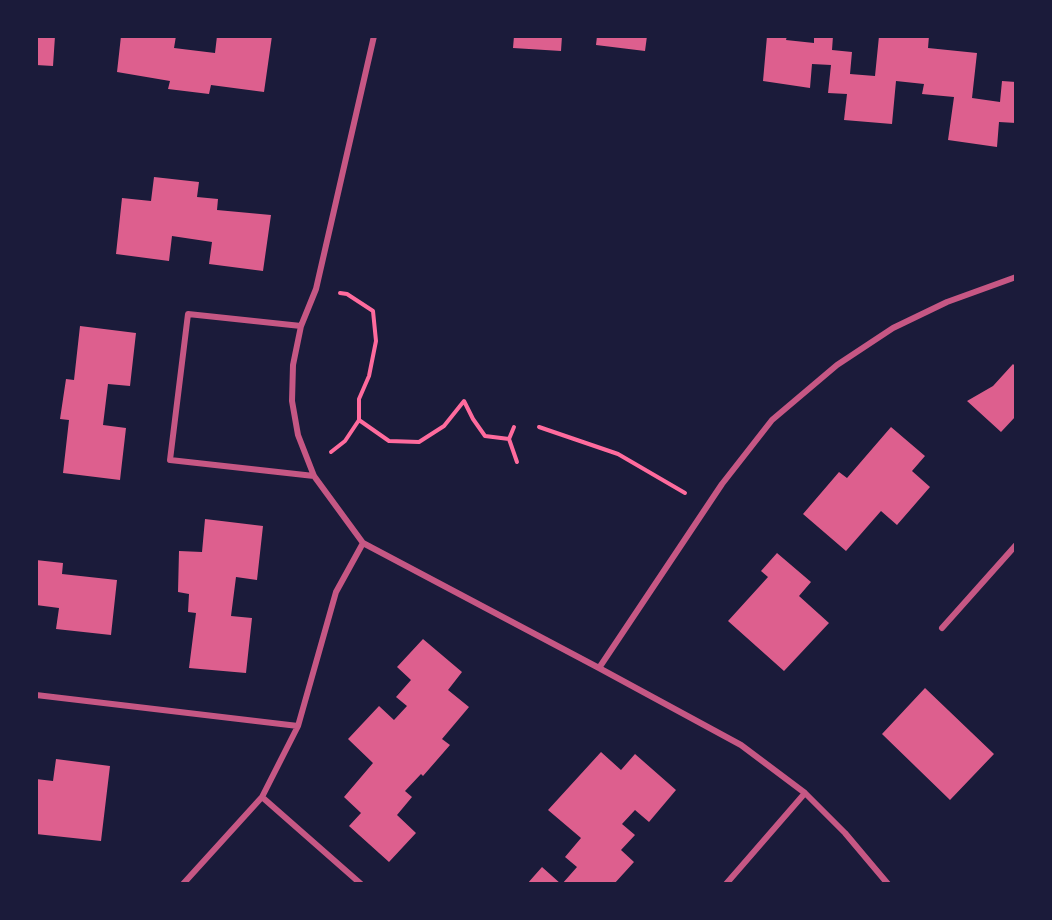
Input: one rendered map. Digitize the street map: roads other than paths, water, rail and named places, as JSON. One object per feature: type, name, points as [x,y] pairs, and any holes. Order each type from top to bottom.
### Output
[{"type":"street","points":[[374,36],[316,289],[301,326],[293,365],[292,400],[298,435],[314,476],[363,543],[741,745],[806,793],[845,833],[888,884]]},
{"type":"street","points":[[599,668],[722,484],[772,420],[837,365],[893,328],[946,302],[1016,277]]},
{"type":"street","points":[[301,326],[188,314],[170,460],[314,476]]},
{"type":"street","points":[[183,884],[262,797],[298,726],[336,592],[363,543]]},
{"type":"street","points":[[942,628],[1016,545]]},
{"type":"street","points":[[36,695],[298,726]]},
{"type":"street","points":[[726,884],[806,793]]},
{"type":"street","points":[[262,797],[361,884]]}]
